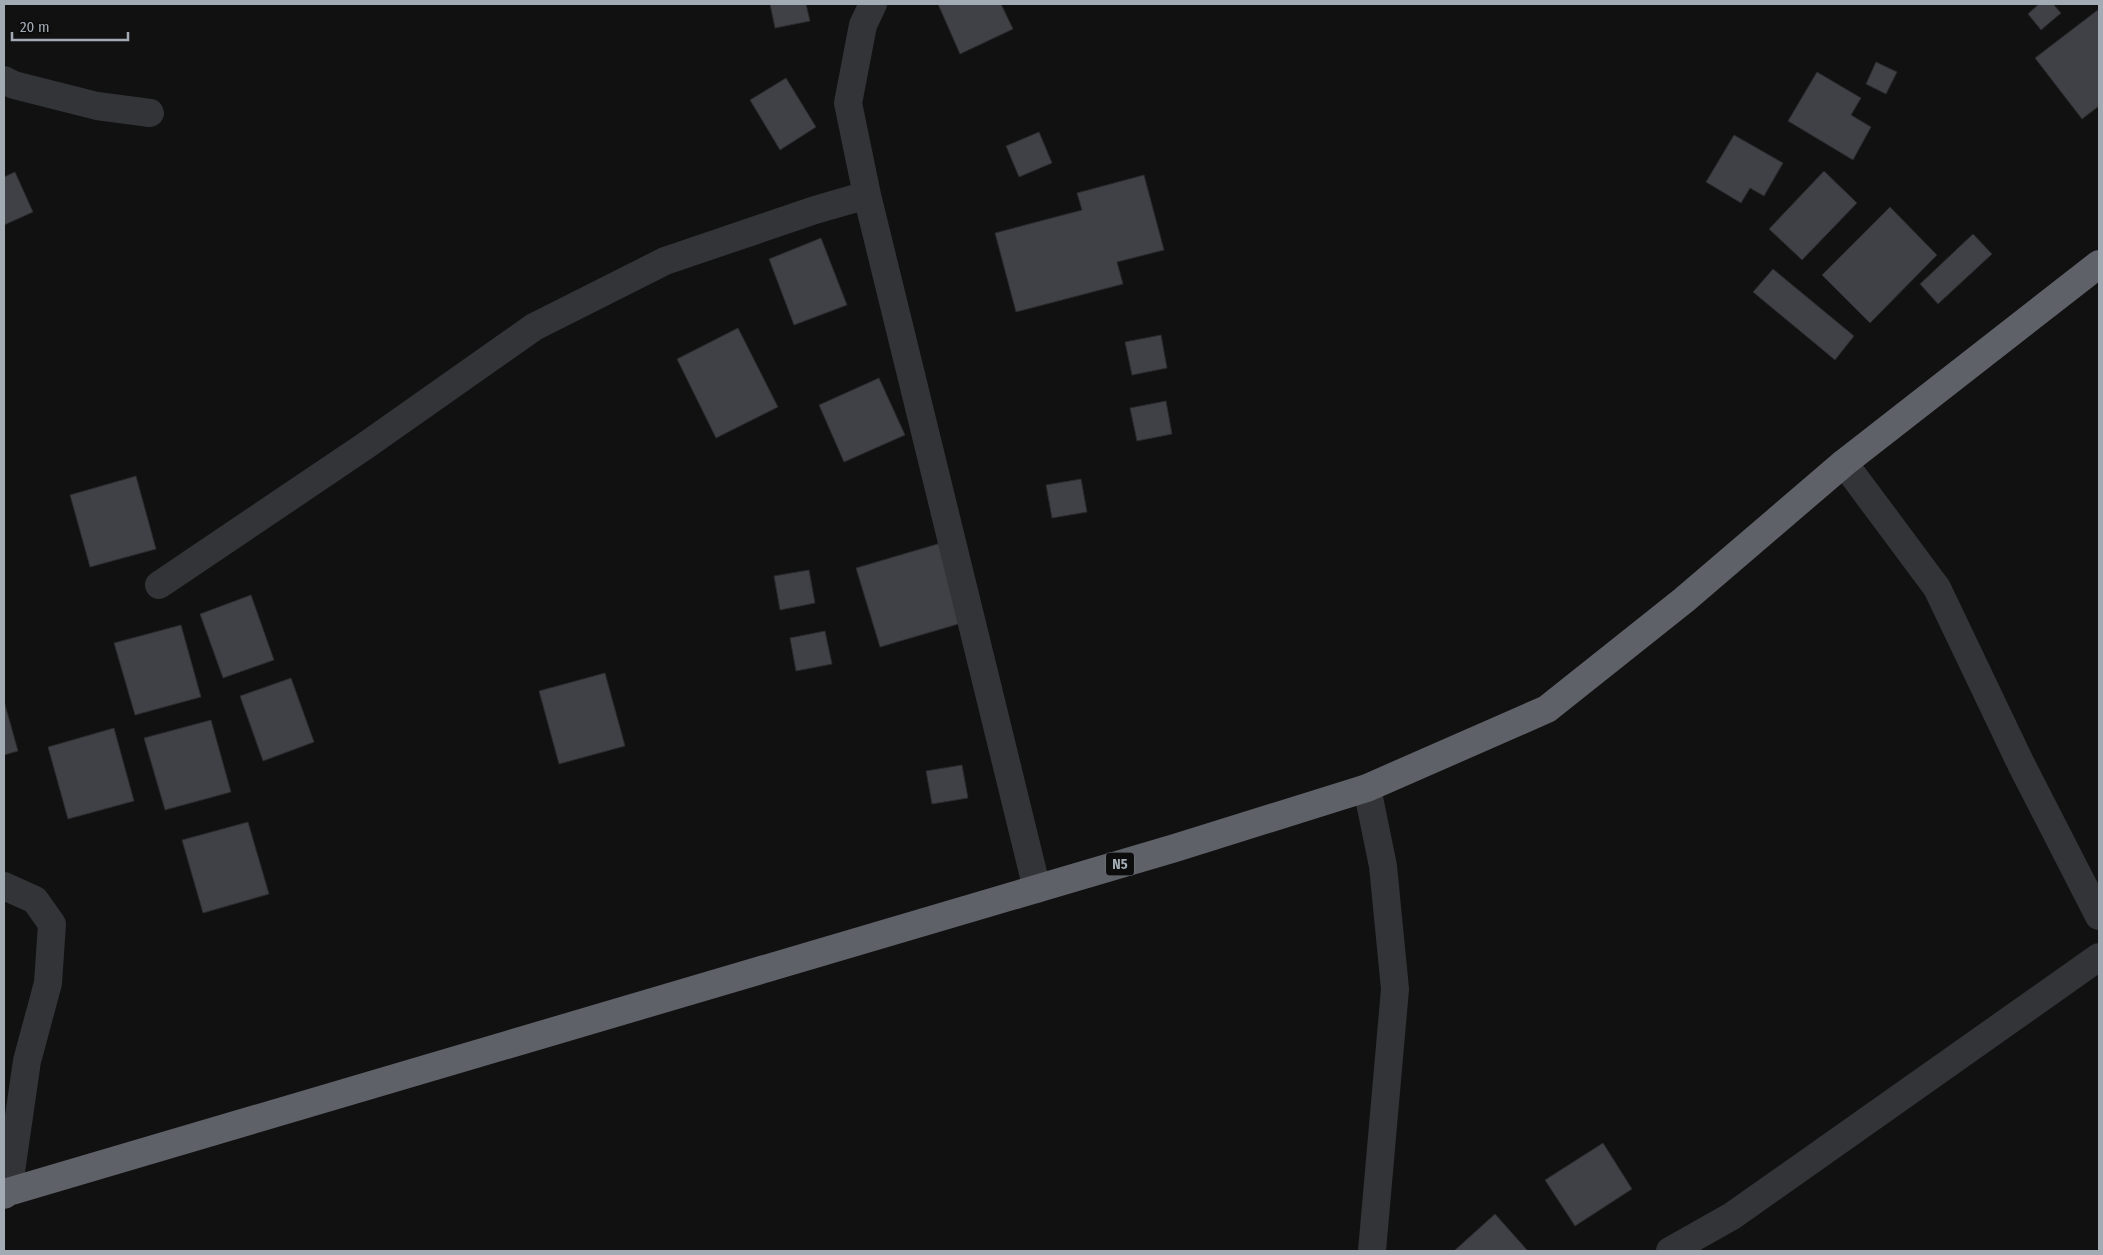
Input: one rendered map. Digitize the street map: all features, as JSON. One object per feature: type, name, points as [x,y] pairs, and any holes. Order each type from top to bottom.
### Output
[{"type":"highway","name":"N5","points":[[6,1193],[1037,889],[1367,788],[1547,709],[1684,600],[1844,464],[2099,264]]},
{"type":"street","points":[[873,4],[863,26],[848,103],[867,195],[1037,889]]},
{"type":"street","points":[[4,80],[14,85],[97,106],[150,113]]},
{"type":"street","points":[[159,585],[365,446],[534,327],[665,261],[815,210],[867,195]]},
{"type":"street","points":[[1844,464],[1937,588],[2021,764],[2099,916]]},
{"type":"street","points":[[1367,788],[1383,866],[1395,989],[1372,1251]]},
{"type":"street","points":[[4,886],[35,900],[52,924],[48,983],[26,1061],[6,1193]]},
{"type":"street","points":[[1670,1251],[1732,1216],[2099,957]]},
{"type":"building","points":[[770,4],[806,4],[810,21],[775,28]]},
{"type":"building","points":[[938,4],[1001,4],[1013,29],[960,54]]},
{"type":"building","points":[[2039,4],[2053,4],[2061,13],[2041,30],[2028,14]]},
{"type":"building","points":[[2099,9],[2099,106],[2082,119],[2035,58]]},
{"type":"building","points":[[1876,62],[1897,72],[1886,94],[1866,84]]},
{"type":"building","points":[[1817,72],[1861,98],[1851,115],[1871,127],[1853,160],[1788,121]]},
{"type":"building","points":[[786,78],[816,127],[780,150],[750,100]]},
{"type":"building","points":[[1039,132],[1052,163],[1019,177],[1006,146]]},
{"type":"building","points":[[1734,135],[1783,163],[1764,196],[1750,188],[1741,203],[1706,182]]},
{"type":"building","points":[[1824,171],[1857,203],[1802,260],[1769,229]]},
{"type":"building","points":[[15,172],[33,212],[4,225],[4,177]]},
{"type":"building","points":[[1144,175],[1164,250],[1117,262],[1123,284],[1016,312],[995,233],[1082,210],[1077,193]]},
{"type":"building","points":[[1890,207],[1937,255],[1870,323],[1822,275]]},
{"type":"building","points":[[1973,234],[1992,254],[1938,304],[1920,284]]},
{"type":"building","points":[[821,238],[847,305],[794,325],[769,259]]},
{"type":"building","points":[[1773,269],[1854,336],[1835,360],[1753,292]]},
{"type":"building","points":[[738,328],[778,407],[716,438],[677,359]]},
{"type":"building","points":[[1161,335],[1167,368],[1132,375],[1125,342]]},
{"type":"building","points":[[879,378],[905,435],[844,462],[819,405]]},
{"type":"building","points":[[1166,401],[1172,434],[1137,441],[1130,408]]},
{"type":"building","points":[[136,476],[156,549],[90,567],[70,495]]},
{"type":"building","points":[[1081,479],[1087,512],[1052,518],[1046,485]]},
{"type":"building","points":[[941,543],[965,622],[880,647],[856,568]]},
{"type":"building","points":[[809,570],[815,603],[780,610],[774,576]]},
{"type":"building","points":[[251,595],[274,660],[223,678],[200,614]]},
{"type":"building","points":[[181,625],[201,697],[135,715],[114,643]]},
{"type":"building","points":[[825,631],[832,664],[796,671],[790,638]]},
{"type":"building","points":[[605,673],[625,746],[559,764],[539,691]]},
{"type":"building","points":[[291,678],[314,742],[263,761],[240,696]]},
{"type":"building","points":[[4,701],[18,751],[4,755]]},
{"type":"building","points":[[211,720],[231,792],[165,810],[144,738]]},
{"type":"building","points":[[114,728],[134,801],[68,819],[48,747]]},
{"type":"building","points":[[962,765],[968,798],[932,804],[926,771]]},
{"type":"building","points":[[248,822],[269,894],[203,913],[182,840]]},
{"type":"building","points":[[1603,1143],[1632,1189],[1575,1226],[1545,1180]]},
{"type":"building","points":[[1495,1214],[1528,1251],[1454,1251]]}]
